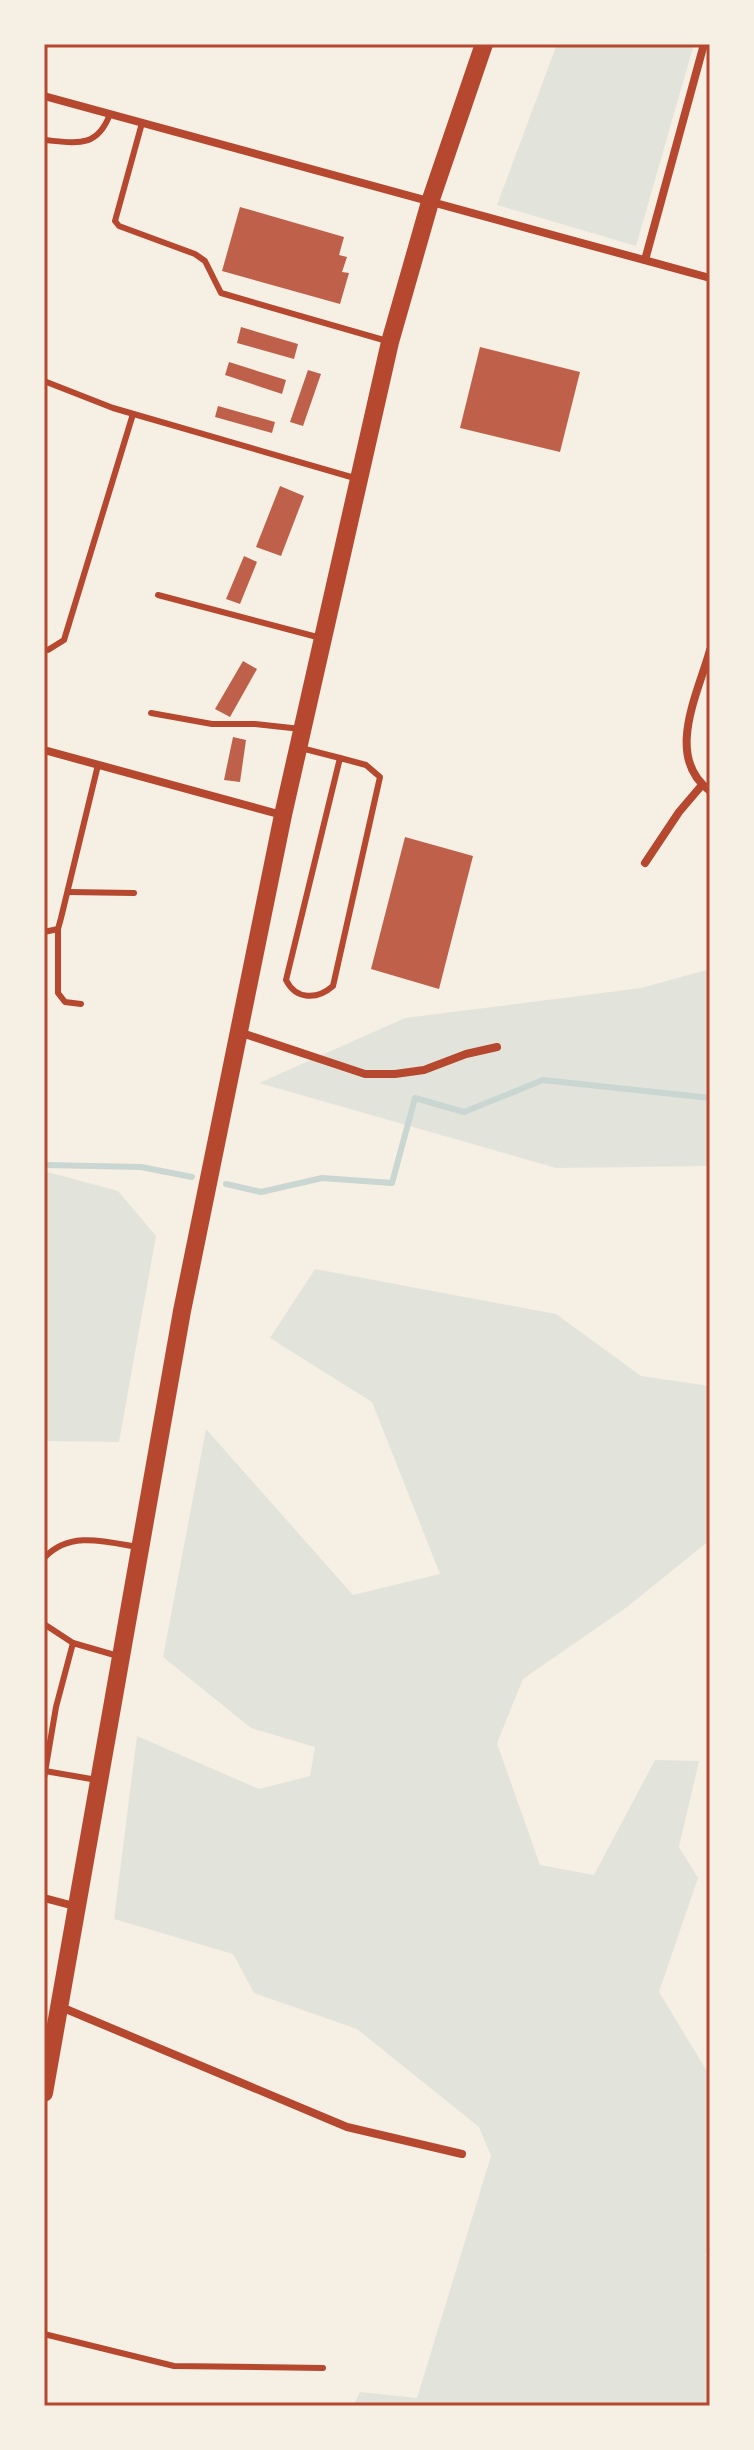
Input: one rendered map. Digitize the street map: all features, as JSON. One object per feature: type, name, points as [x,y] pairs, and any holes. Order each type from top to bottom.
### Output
[{"type":"main road","points":[[44,2093],[182,1311],[299,738],[390,342],[430,202],[484,44]]},
{"type":"street","points":[[645,260],[704,44]]},
{"type":"street","points":[[44,96],[710,278]]},
{"type":"street","points":[[645,863],[679,812],[706,788],[692,771],[686,756],[686,734],[710,650]]},
{"type":"street","points":[[44,750],[283,815]]},
{"type":"street","points":[[238,1031],[365,1074],[424,1070],[466,1054],[497,1047]]},
{"type":"street","points":[[44,1898],[78,1907]]},
{"type":"street","points":[[60,2006],[347,2127],[462,2154]]},
{"type":"lane","points":[[44,140],[74,142],[95,139],[104,129],[110,114]]},
{"type":"lane","points":[[142,123],[115,221],[119,226],[195,254],[205,261],[221,293],[390,342]]},
{"type":"lane","points":[[44,381],[133,414],[358,479]]},
{"type":"lane","points":[[44,649],[48,650],[64,640],[133,414]]},
{"type":"lane","points":[[158,595],[321,638]]},
{"type":"lane","points":[[151,713],[212,724],[255,724],[299,738],[340,758],[366,765],[380,777],[333,986],[323,994],[306,996],[291,990],[286,980],[340,758]]},
{"type":"lane","points":[[81,1004],[65,1002],[58,993],[58,929],[98,765]]},
{"type":"lane","points":[[68,892],[134,893]]},
{"type":"lane","points":[[44,932],[58,929]]},
{"type":"lane","points":[[44,1558],[55,1546],[70,1540],[140,1547]]},
{"type":"lane","points":[[44,1624],[73,1643],[122,1657]]},
{"type":"lane","points":[[44,1778],[56,1707],[73,1643]]},
{"type":"lane","points":[[45,1771],[101,1781]]},
{"type":"lane","points":[[44,2334],[174,2366],[323,2368]]},
{"type":"shaded area","points":[[557,44],[694,44],[636,246],[497,205]]},
{"type":"shaded area","points":[[710,969],[710,1166],[556,1168],[259,1083],[405,1018],[641,988]]},
{"type":"shaded area","points":[[44,1171],[118,1191],[156,1236],[119,1442],[44,1441]]},
{"type":"shaded area","points":[[315,1269],[556,1314],[641,1376],[710,1386],[710,1540],[627,1607],[523,1679],[497,1743],[540,1865],[594,1875],[655,1760],[699,1761],[679,1847],[698,1878],[659,1992],[710,2076],[710,2249],[705,2255],[710,2262],[710,2406],[353,2406],[360,2392],[417,2398],[491,2156],[479,2127],[357,2029],[254,1993],[233,1954],[114,1919],[137,1736],[259,1789],[310,1776],[315,1747],[251,1728],[163,1657],[206,1429],[353,1595],[440,1574],[372,1402],[270,1338]]},
{"type":"building","points":[[240,207],[344,237],[339,255],[347,257],[342,272],[349,273],[340,304],[222,271]]},
{"type":"building","points":[[241,327],[298,344],[294,359],[237,343]]},
{"type":"building","points":[[480,347],[580,372],[560,452],[460,428]]},
{"type":"building","points":[[229,362],[286,380],[282,394],[225,375]]},
{"type":"building","points":[[308,370],[321,374],[303,426],[290,422]]},
{"type":"building","points":[[218,406],[275,422],[272,433],[215,417]]},
{"type":"building","points":[[280,486],[304,496],[281,556],[256,547]]},
{"type":"building","points":[[244,556],[257,562],[240,604],[226,599]]},
{"type":"building","points":[[243,661],[257,669],[230,717],[215,709]]},
{"type":"building","points":[[233,737],[246,740],[240,782],[224,780]]},
{"type":"building","points":[[405,837],[473,856],[439,989],[371,969]]},
{"type":"waterway","points":[[226,1184],[261,1192],[322,1178],[392,1183],[415,1098],[464,1112],[543,1080],[710,1098]]},
{"type":"waterway","points":[[44,1165],[141,1167],[192,1177]]}]
